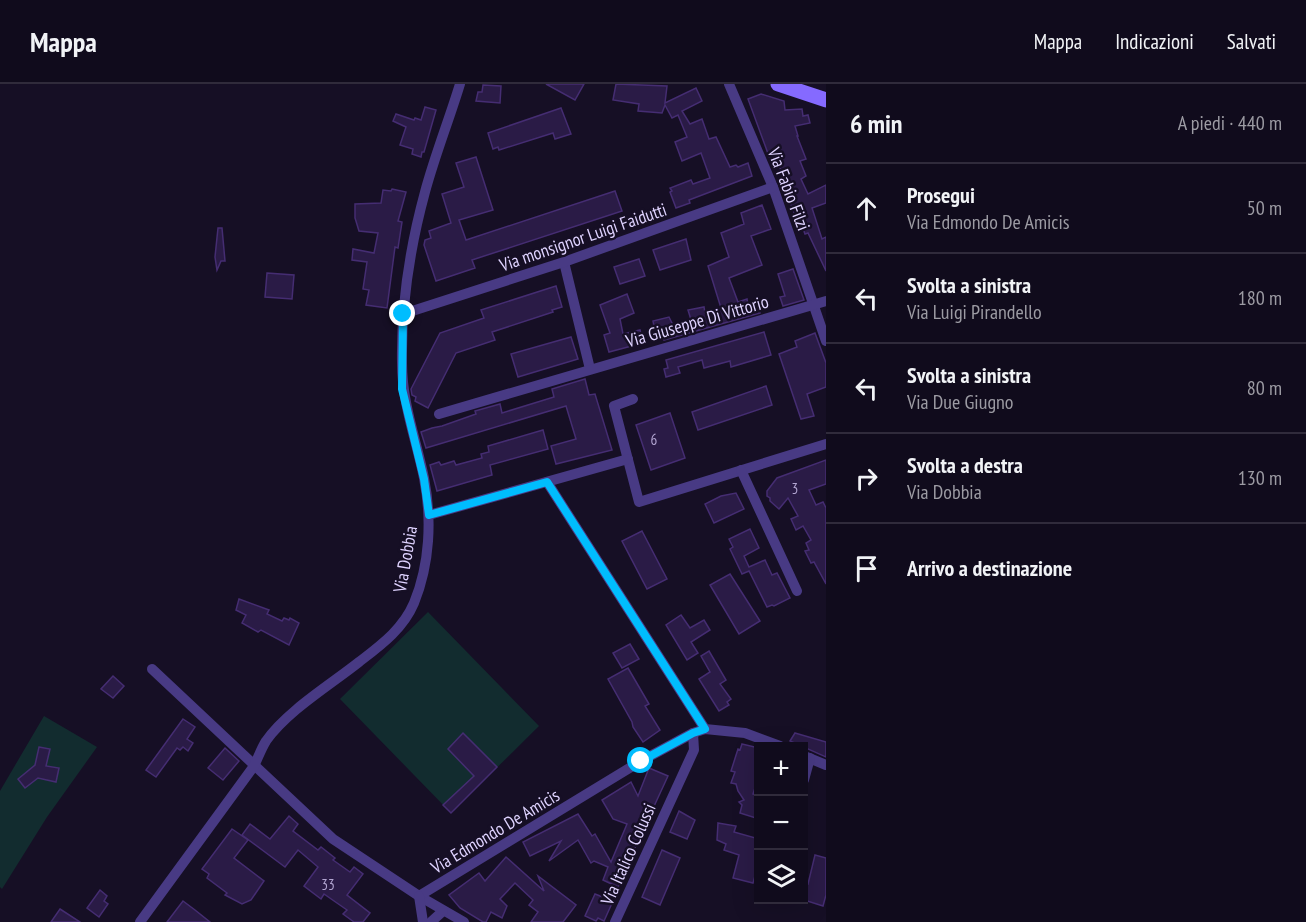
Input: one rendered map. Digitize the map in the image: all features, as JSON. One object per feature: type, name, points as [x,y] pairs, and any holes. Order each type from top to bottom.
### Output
[{"type":"street","name":"Via Dobbia","points":[[140,922],[254,766],[266,741],[282,723],[391,637],[404,621],[414,603],[424,567],[429,515],[424,479],[402,389],[403,314],[424,194],[460,84]]},
{"type":"street","name":"Via Fabio Filzi","points":[[729,84],[773,187],[826,341]]},
{"type":"street","points":[[778,84],[826,100]]},
{"type":"street","name":"Via monsignor Luigi Faidutti","points":[[403,314],[564,262],[773,187]]},
{"type":"street","points":[[564,262],[590,369]]},
{"type":"street","name":"Via Giuseppe Di Vittorio","points":[[439,414],[826,301]]},
{"type":"street","points":[[633,399],[614,406],[639,502],[826,444]]},
{"type":"street","points":[[429,515],[628,459]]},
{"type":"street","points":[[741,470],[797,591]]},
{"type":"street","points":[[547,482],[705,729]]},
{"type":"street","name":"Via Edmondo De Amicis","points":[[152,669],[333,839],[419,896],[641,761],[693,733],[705,729],[746,733],[768,742]]},
{"type":"street","name":"Via Italico Colussi","points":[[615,922],[694,750],[693,733]]},
{"type":"street","points":[[808,757],[826,765]]},
{"type":"street","points":[[419,896],[464,922]]},
{"type":"street","points":[[419,896],[423,922]]},
{"type":"street","points":[[432,922],[443,911]]},
{"type":"green space","points":[[428,612],[539,726],[451,813],[340,699]]},
{"type":"green space","points":[[44,716],[97,747],[47,817],[2,889],[0,887],[0,791]]},
{"type":"building","points":[[546,84],[584,84],[575,100]]},
{"type":"building","points":[[616,84],[667,86],[665,103],[696,88],[702,101],[682,111],[690,124],[702,119],[709,139],[716,137],[730,167],[748,163],[752,176],[689,200],[690,203],[676,208],[670,188],[691,180],[693,184],[710,178],[701,153],[682,161],[675,142],[687,137],[678,115],[672,118],[665,105],[662,113],[638,111],[639,104],[613,100]]},
{"type":"building","points":[[483,85],[501,86],[500,103],[476,101],[478,92],[482,92]]},
{"type":"building","points":[[761,94],[784,101],[785,110],[802,109],[803,116],[808,115],[810,123],[795,126],[806,159],[800,161],[806,176],[801,179],[808,194],[826,185],[826,203],[812,208],[822,239],[826,237],[826,271],[808,233],[805,234],[797,212],[794,213],[788,196],[794,194],[785,174],[783,175],[775,157],[770,159],[748,99]]},
{"type":"building","points":[[425,107],[436,110],[421,157],[412,154],[413,149],[400,145],[406,127],[393,121],[396,114],[421,120]]},
{"type":"building","points":[[561,108],[571,134],[555,139],[553,133],[499,150],[498,147],[493,149],[488,133]]},
{"type":"building","points":[[476,157],[493,210],[459,220],[466,240],[615,191],[622,211],[472,260],[475,268],[436,281],[424,245],[425,240],[431,238],[429,231],[451,223],[442,194],[464,187],[456,163]]},
{"type":"building","points":[[392,189],[406,192],[398,221],[402,222],[398,248],[395,247],[387,308],[366,305],[369,290],[363,289],[367,262],[352,260],[353,249],[374,253],[378,233],[359,231],[355,218],[355,204],[381,203],[383,190],[391,191]]},
{"type":"building","points":[[762,205],[771,229],[751,236],[762,265],[729,278],[738,302],[747,299],[748,305],[757,303],[760,313],[664,340],[663,336],[656,337],[653,321],[669,317],[674,327],[692,323],[688,310],[704,307],[705,313],[721,308],[708,266],[729,257],[721,233],[744,224],[741,213]]},
{"type":"building","points":[[218,228],[222,228],[225,261],[221,261],[217,270],[215,257]]},
{"type":"building","points":[[686,239],[691,260],[660,270],[653,250]]},
{"type":"building","points":[[639,259],[645,276],[620,284],[614,267]]},
{"type":"building","points":[[793,269],[804,300],[783,306],[780,297],[785,296],[778,274]]},
{"type":"building","points":[[267,273],[294,275],[292,299],[265,297]]},
{"type":"building","points":[[556,286],[562,307],[492,332],[495,340],[456,353],[428,408],[415,401],[416,397],[412,395],[411,389],[440,333],[484,318],[481,310]]},
{"type":"building","points":[[627,294],[634,313],[620,319],[623,334],[640,330],[643,343],[609,352],[604,335],[610,333],[600,305]]},
{"type":"building","points":[[764,332],[771,355],[731,367],[730,361],[704,368],[702,360],[678,367],[680,373],[666,377],[664,369],[668,368],[666,360]]},
{"type":"building","points":[[815,333],[826,363],[826,387],[807,394],[814,416],[801,419],[779,354],[797,347],[795,341]]},
{"type":"building","points":[[571,337],[578,359],[518,377],[511,354]]},
{"type":"building","points":[[585,379],[589,395],[595,394],[612,450],[556,464],[551,446],[576,439],[566,406],[426,448],[421,432],[500,404],[502,413],[554,397],[552,389]]},
{"type":"building","points":[[766,386],[772,405],[698,430],[692,412]]},
{"type":"building","points":[[670,413],[685,458],[651,470],[636,425]]},
{"type":"building","points":[[543,430],[548,449],[490,465],[492,475],[437,491],[430,465],[439,462],[441,465],[454,461],[456,465],[482,458],[481,454],[489,452],[488,446]]},
{"type":"building","points":[[826,460],[826,484],[809,490],[816,505],[823,502],[826,508],[826,584],[805,551],[809,550],[806,543],[811,540],[803,526],[796,530],[791,519],[798,516],[788,498],[779,509],[770,501],[767,491],[777,478]]},
{"type":"building","points":[[736,493],[744,509],[714,523],[705,504],[721,496]]},
{"type":"building","points":[[750,529],[759,548],[744,556],[749,567],[765,560],[772,575],[777,573],[790,598],[774,606],[767,607],[749,571],[742,574],[730,549],[733,547],[729,539]]},
{"type":"building","points":[[642,531],[667,579],[647,589],[622,541]]},
{"type":"building","points":[[730,574],[760,621],[739,634],[710,585]]},
{"type":"building","points":[[239,599],[269,610],[267,614],[282,621],[284,618],[289,620],[290,618],[299,623],[289,645],[242,623],[246,615],[236,610]]},
{"type":"building","points":[[681,615],[690,628],[704,620],[710,630],[691,642],[698,653],[687,660],[666,625]]},
{"type":"building","points":[[630,644],[639,659],[622,668],[613,653]]},
{"type":"building","points":[[709,651],[726,680],[720,684],[731,699],[727,702],[729,705],[719,711],[699,679],[710,672],[701,656]]},
{"type":"building","points":[[628,668],[649,704],[645,706],[660,730],[643,742],[608,679]]},
{"type":"building","points":[[113,676],[124,686],[113,698],[101,689]]},
{"type":"building","points":[[183,719],[195,727],[187,739],[193,743],[188,751],[183,747],[180,750],[177,748],[156,777],[146,770]]},
{"type":"building","points":[[463,733],[497,767],[451,813],[443,805],[474,776],[448,749]]},
{"type":"building","points":[[795,733],[826,742],[826,757],[808,749],[808,742],[790,741]]},
{"type":"building","points":[[742,744],[754,747],[754,817],[740,813],[742,805],[739,802],[744,800],[736,784],[731,783],[735,772],[731,771],[738,749],[740,750]]},
{"type":"building","points":[[39,747],[50,749],[46,766],[59,768],[56,782],[38,778],[25,788],[18,779],[35,765]]},
{"type":"building","points":[[225,748],[239,761],[223,780],[208,768]]},
{"type":"building","points":[[649,768],[668,776],[618,887],[603,880],[608,867],[594,861],[591,863],[578,840],[549,861],[561,841],[530,856],[523,842],[578,814],[592,836],[595,834],[611,862],[627,824],[613,819],[602,800],[631,782],[638,796]]},
{"type":"building","points":[[679,811],[695,820],[687,839],[670,832]]},
{"type":"building","points":[[289,816],[298,824],[293,831],[318,850],[321,847],[335,858],[333,860],[350,872],[354,867],[363,874],[347,895],[370,913],[363,922],[354,922],[343,914],[347,910],[324,894],[321,899],[304,886],[318,867],[298,850],[285,867],[242,835],[250,824],[270,839]]},
{"type":"building","points":[[718,823],[736,826],[734,832],[754,838],[753,883],[733,878],[739,855],[724,850],[726,844],[717,840]]},
{"type":"building","points":[[232,829],[248,840],[234,858],[264,881],[251,900],[242,904],[225,895],[227,893],[207,878],[209,874],[202,869]]},
{"type":"building","points":[[662,850],[680,858],[660,905],[642,897]]},
{"type":"building","points":[[815,855],[826,858],[826,895],[823,906],[808,901],[808,884]]},
{"type":"building","points":[[506,857],[544,891],[538,876],[576,905],[563,922],[531,922],[538,912],[529,905],[533,900],[515,883],[500,899],[507,906],[502,918],[491,912],[486,922],[460,908],[449,895],[479,873],[485,881]]},
{"type":"building","points":[[100,890],[107,896],[104,901],[108,904],[99,917],[87,908]]},
{"type":"building","points":[[595,894],[613,901],[604,921],[598,918],[596,921],[585,916]]},
{"type":"building","points":[[183,901],[195,910],[210,922],[167,922]]},
{"type":"building","points":[[60,909],[80,922],[51,922]]},
{"type":"route","points":[[403,314],[402,389],[424,479],[429,515],[547,482],[705,729],[641,761]]}]
